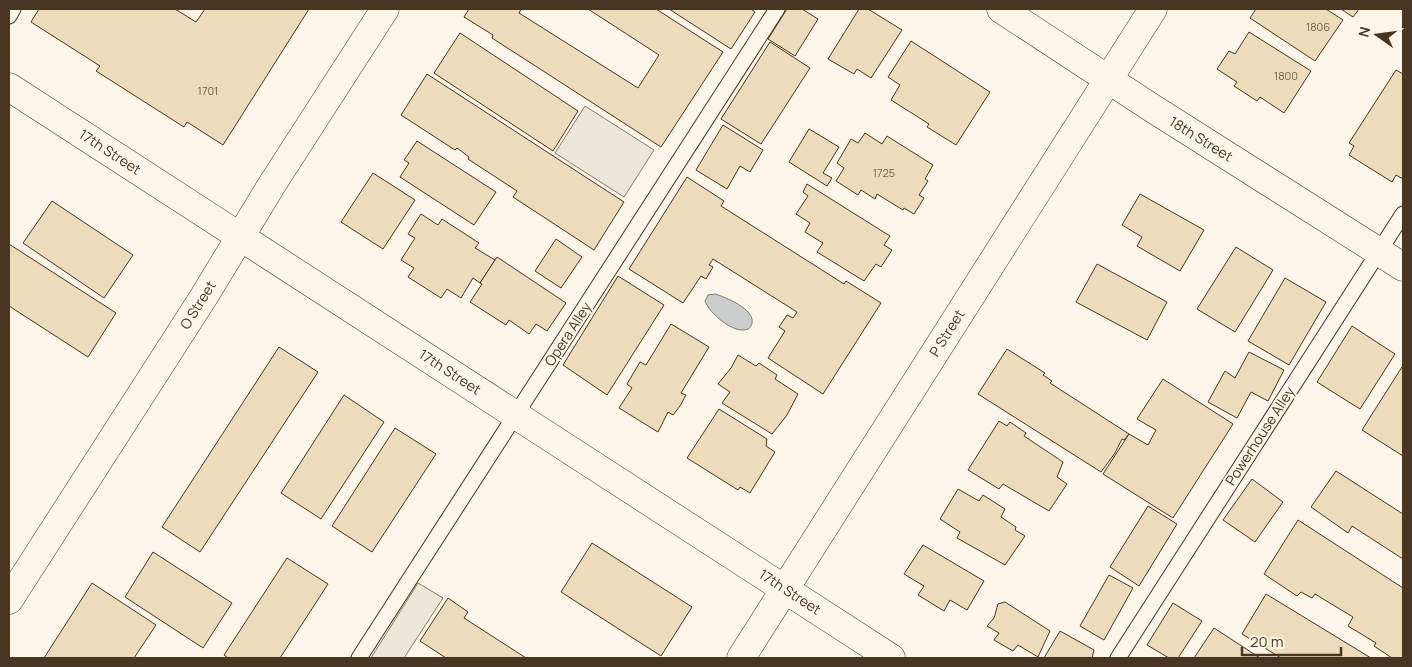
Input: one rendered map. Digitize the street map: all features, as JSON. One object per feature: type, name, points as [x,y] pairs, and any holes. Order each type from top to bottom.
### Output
[{"type":"street","name":"O Street","points":[[9,600],[203,298],[271,186],[385,9]]},
{"type":"street","name":"18th Street","points":[[1001,9],[1403,267]]},
{"type":"street","name":"P Street","points":[[741,658],[1153,9]]},
{"type":"street","name":"17th Street","points":[[9,87],[891,658]]},
{"type":"lane","points":[[9,16],[13,9]]},
{"type":"lane","name":"Opera Alley","points":[[359,658],[777,9]]},
{"type":"lane","name":"Powerhouse Alley","points":[[1118,658],[1403,214]]},
{"type":"shaded area","points":[[585,106],[654,150],[624,197],[555,153]]},
{"type":"shaded area","points":[[715,294],[744,308],[752,318],[751,326],[748,329],[736,329],[717,317],[705,301],[708,295]]},
{"type":"shaded area","points":[[418,583],[443,598],[404,658],[371,658]]},
{"type":"building","points":[[39,9],[175,9],[196,22],[205,9],[309,9],[223,145],[187,122],[184,127],[96,71],[100,66],[31,22]]},
{"type":"building","points":[[469,9],[521,9],[519,13],[638,88],[659,55],[588,9],[656,9],[723,52],[661,147],[492,38],[493,35],[464,17]]},
{"type":"building","points":[[669,9],[751,9],[755,12],[731,49]]},
{"type":"building","points":[[787,9],[802,9],[818,19],[795,56],[768,39]]},
{"type":"building","points":[[859,9],[868,9],[902,30],[871,78],[857,69],[854,74],[828,59]]},
{"type":"building","points":[[1256,9],[1326,9],[1343,20],[1315,61],[1250,18]]},
{"type":"building","points":[[1341,9],[1359,9],[1353,17]]},
{"type":"building","points":[[1249,32],[1311,71],[1284,113],[1260,97],[1257,101],[1234,86],[1237,82],[1217,69],[1229,51],[1235,54]]},
{"type":"building","points":[[460,33],[578,111],[553,151],[434,73]]},
{"type":"building","points":[[911,41],[990,92],[956,145],[927,127],[929,124],[891,100],[900,85],[888,77]]},
{"type":"building","points":[[770,42],[810,68],[761,144],[721,119]]},
{"type":"building","points":[[1396,70],[1403,74],[1403,179],[1396,175],[1392,182],[1349,155],[1354,146],[1349,143]]},
{"type":"building","points":[[427,74],[624,202],[594,250],[513,197],[517,191],[468,159],[469,157],[457,148],[455,150],[401,115]]},
{"type":"building","points":[[723,125],[763,150],[750,172],[740,166],[727,189],[696,170]]},
{"type":"building","points":[[809,129],[839,147],[823,173],[832,178],[827,186],[789,162]]},
{"type":"building","points":[[865,133],[882,144],[887,136],[933,165],[925,179],[928,181],[919,195],[924,198],[914,214],[904,208],[903,210],[877,194],[875,199],[861,190],[858,195],[836,181],[844,168],[837,163],[851,139],[858,143]]},
{"type":"building","points":[[417,141],[496,192],[474,225],[400,177],[409,163],[404,160]]},
{"type":"building","points":[[373,173],[415,200],[383,249],[341,222]]},
{"type":"building","points":[[687,177],[724,201],[721,206],[844,284],[846,281],[881,303],[823,394],[768,358],[785,331],[779,327],[787,315],[793,318],[797,312],[713,259],[709,265],[713,267],[706,279],[701,276],[683,303],[629,269]]},
{"type":"building","points":[[807,184],[890,236],[884,245],[892,250],[881,267],[876,264],[864,281],[817,252],[823,243],[805,232],[810,223],[796,214],[808,196],[803,192]]},
{"type":"building","points":[[1140,194],[1204,230],[1180,271],[1137,246],[1142,237],[1122,225]]},
{"type":"building","points":[[52,201],[133,255],[104,298],[23,243]]},
{"type":"building","points":[[421,214],[438,225],[442,219],[479,243],[475,248],[495,260],[480,283],[473,278],[461,298],[447,289],[441,298],[408,277],[414,268],[401,260],[415,238],[408,234]]},
{"type":"building","points":[[556,239],[582,257],[561,288],[535,271]]},
{"type":"building","points":[[9,244],[116,313],[88,357],[9,306]]},
{"type":"building","points":[[1236,247],[1273,270],[1235,332],[1197,309]]},
{"type":"building","points":[[497,257],[566,303],[547,331],[536,324],[529,334],[509,320],[506,325],[470,302]]},
{"type":"building","points":[[1097,264],[1167,302],[1147,340],[1076,302]]},
{"type":"building","points":[[618,276],[664,305],[607,395],[563,365]]},
{"type":"building","points":[[1285,278],[1326,302],[1289,365],[1248,341]]},
{"type":"building","points":[[671,324],[709,347],[681,393],[686,395],[680,406],[673,415],[668,412],[658,432],[619,408],[632,388],[627,384],[640,362],[646,365]]},
{"type":"building","points":[[1352,326],[1395,354],[1360,409],[1317,382]]},
{"type":"building","points":[[279,347],[318,372],[200,552],[162,527]]},
{"type":"building","points":[[1007,349],[1045,373],[1043,375],[1052,381],[1050,383],[1129,434],[1124,440],[1122,439],[1115,453],[1101,472],[978,394]]},
{"type":"building","points":[[1249,352],[1284,370],[1268,401],[1251,392],[1237,418],[1208,402],[1225,371],[1235,378]]},
{"type":"building","points":[[738,355],[756,366],[759,363],[777,375],[775,379],[798,394],[787,415],[772,434],[722,403],[730,392],[718,384],[731,368]]},
{"type":"building","points":[[1403,368],[1403,456],[1362,430]]},
{"type":"building","points":[[1163,379],[1233,424],[1173,518],[1103,474],[1129,434],[1148,445],[1156,430],[1137,419]]},
{"type":"building","points":[[344,395],[384,422],[321,519],[281,493]]},
{"type":"building","points":[[719,409],[767,439],[766,446],[775,452],[750,493],[740,487],[738,490],[687,458]]},
{"type":"building","points":[[999,421],[1007,426],[1010,422],[1026,433],[1024,436],[1063,462],[1057,477],[1067,484],[1049,511],[1003,484],[999,489],[968,470]]},
{"type":"building","points":[[395,428],[436,454],[372,552],[332,526]]},
{"type":"building","points":[[1336,471],[1403,514],[1403,559],[1352,526],[1348,533],[1311,507]]},
{"type":"building","points":[[1252,479],[1283,502],[1255,542],[1223,520]]},
{"type":"building","points":[[958,489],[979,501],[983,495],[1005,509],[1001,517],[1016,527],[1015,530],[1025,536],[1005,565],[957,538],[960,532],[940,519]]},
{"type":"building","points":[[1148,506],[1177,524],[1139,586],[1110,567]]},
{"type":"building","points":[[1298,520],[1403,588],[1403,658],[1392,658],[1374,646],[1376,643],[1348,626],[1353,617],[1315,594],[1312,598],[1301,592],[1297,596],[1264,574]]},
{"type":"building","points":[[592,543],[692,607],[661,656],[561,592]]},
{"type":"building","points":[[923,545],[984,581],[967,610],[950,600],[944,611],[918,595],[924,586],[904,574]]},
{"type":"building","points":[[153,552],[232,603],[203,648],[125,597]]},
{"type":"building","points":[[287,558],[328,584],[280,658],[228,658],[224,655]]},
{"type":"building","points":[[1109,575],[1133,588],[1104,640],[1080,626]]},
{"type":"building","points":[[92,583],[156,625],[134,658],[44,658]]},
{"type":"building","points":[[1266,594],[1371,658],[1281,658],[1242,634]]},
{"type":"building","points":[[448,598],[468,612],[464,618],[526,658],[446,658],[420,641]]},
{"type":"building","points":[[1005,602],[1050,631],[1038,657],[1018,645],[1013,651],[994,640],[999,633],[987,626],[994,618],[998,604]]},
{"type":"building","points":[[1173,603],[1202,621],[1178,658],[1169,658],[1147,645]]},
{"type":"building","points":[[1214,628],[1260,658],[1194,658]]},
{"type":"building","points":[[1060,631],[1094,650],[1092,658],[1044,658]]}]
